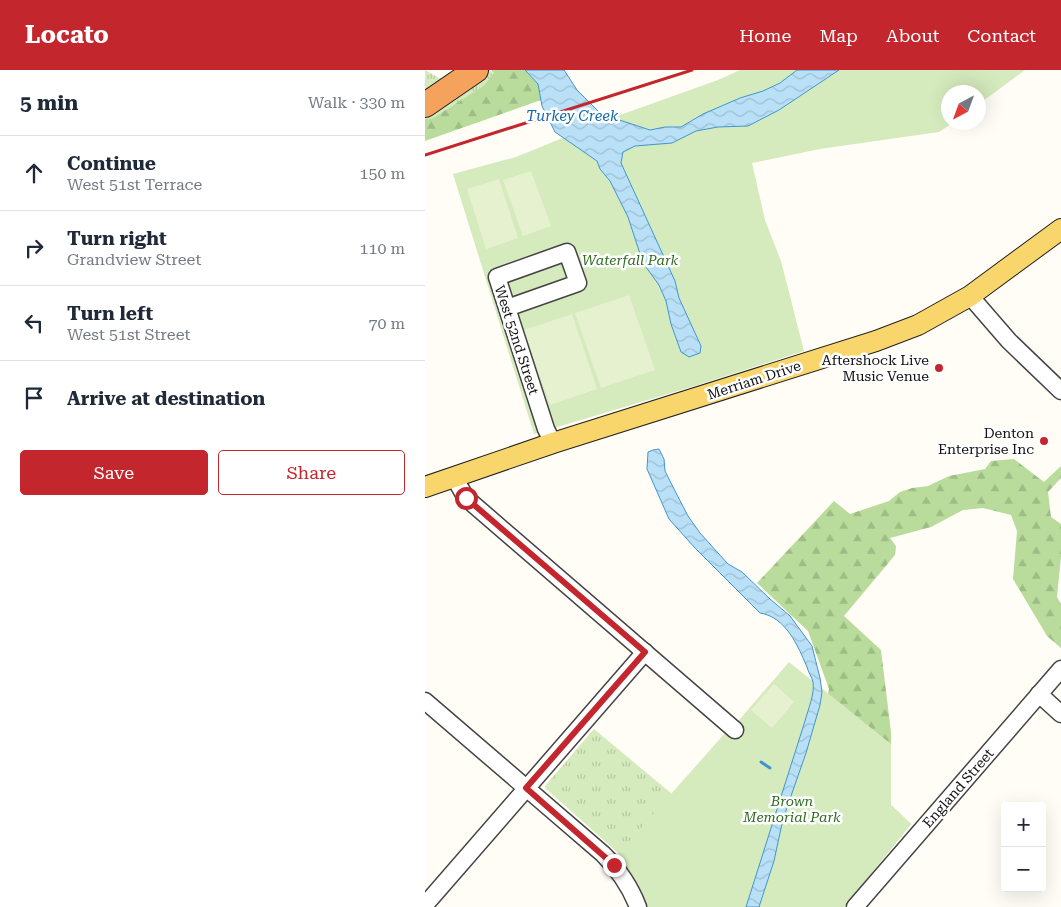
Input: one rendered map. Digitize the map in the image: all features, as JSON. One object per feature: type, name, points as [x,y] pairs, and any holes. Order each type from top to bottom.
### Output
[{"type":"highway","points":[[435,99],[475,70]]},
{"type":"main road","name":"Merriam Drive","points":[[425,486],[553,443],[876,341],[918,325],[970,296],[1061,229]]},
{"type":"street","name":"West 52nd Street","points":[[507,308],[578,283],[567,252],[497,277],[546,429],[553,443]]},
{"type":"street","points":[[970,296],[1009,341],[1061,391]]},
{"type":"street","points":[[454,477],[466,498],[735,730]]},
{"type":"street","points":[[425,905],[645,652]]},
{"type":"street","name":"England Street","points":[[855,907],[1061,669]]},
{"type":"street","points":[[1039,694],[1061,714]]},
{"type":"street","points":[[425,701],[614,865],[632,892],[638,907]]},
{"type":"green space","points":[[425,70],[444,81],[425,93]]},
{"type":"green space","points":[[489,70],[494,73],[483,86],[433,118],[425,119],[425,115]]},
{"type":"green space","points":[[491,70],[525,70],[538,84],[541,100],[425,141],[425,119],[433,118],[483,86],[494,73]]},
{"type":"green space","name":"Waterfall Park","points":[[740,70],[1025,70],[986,99],[986,85],[941,85],[942,130],[939,132],[820,149],[752,163],[765,220],[781,261],[804,351],[534,434],[453,174],[516,157],[609,119],[718,80]]},
{"type":"green space","points":[[531,171],[551,226],[523,236],[503,180]]},
{"type":"green space","points":[[499,179],[518,238],[486,249],[467,189]]},
{"type":"green space","points":[[629,295],[655,370],[601,388],[575,313]]},
{"type":"green space","points":[[572,314],[597,389],[550,405],[524,330]]},
{"type":"green space","points":[[1014,459],[1044,482],[1061,466],[1061,478],[1048,492],[1051,517],[1061,524],[1061,557],[1057,597],[1061,604],[1061,648],[1047,636],[1013,579],[1017,531],[1011,515],[983,508],[963,510],[931,527],[890,538],[896,546],[895,555],[844,616],[881,650],[891,732],[891,805],[911,824],[844,907],[744,907],[821,724],[829,689],[808,631],[757,583],[834,501],[850,514],[889,501],[900,492],[912,488],[928,486],[949,476],[985,469],[991,461]]},
{"type":"green space","name":"Brown Memorial Park","points":[[789,662],[891,744],[891,805],[911,824],[844,907],[645,907],[634,880],[616,856],[726,732],[728,733]]},
{"type":"green space","points":[[774,684],[794,702],[772,728],[751,710]]},
{"type":"green space","points":[[594,729],[672,794],[625,859],[545,788]]},
{"type":"water","name":"Turkey Creek","points":[[525,70],[564,70],[577,90],[601,114],[650,130],[665,127],[681,127],[703,114],[780,83],[797,70],[839,70],[779,110],[748,126],[718,127],[696,131],[672,143],[635,146],[623,152],[621,163],[675,281],[679,298],[701,346],[700,353],[689,357],[681,352],[671,324],[666,301],[659,285],[643,263],[628,217],[610,181],[600,169],[597,161],[555,132],[542,106],[538,84]]},
{"type":"water","points":[[659,449],[664,459],[665,471],[688,516],[700,533],[728,564],[742,572],[790,616],[812,646],[820,678],[822,692],[820,705],[806,753],[783,819],[774,861],[759,907],[746,907],[809,707],[813,682],[800,650],[784,626],[777,620],[760,613],[669,519],[647,469],[648,452]]},
{"type":"waterway","points":[[761,762],[770,768]]},
{"type":"railway","points":[[425,155],[692,70]]},
{"type":"place","name":"Aftershock Live Music Venue","points":[[939,368]]},
{"type":"place","name":"Denton Enterprise Inc","points":[[1044,441]]},
{"type":"route","points":[[466,498],[645,652],[526,788],[614,865]]}]
